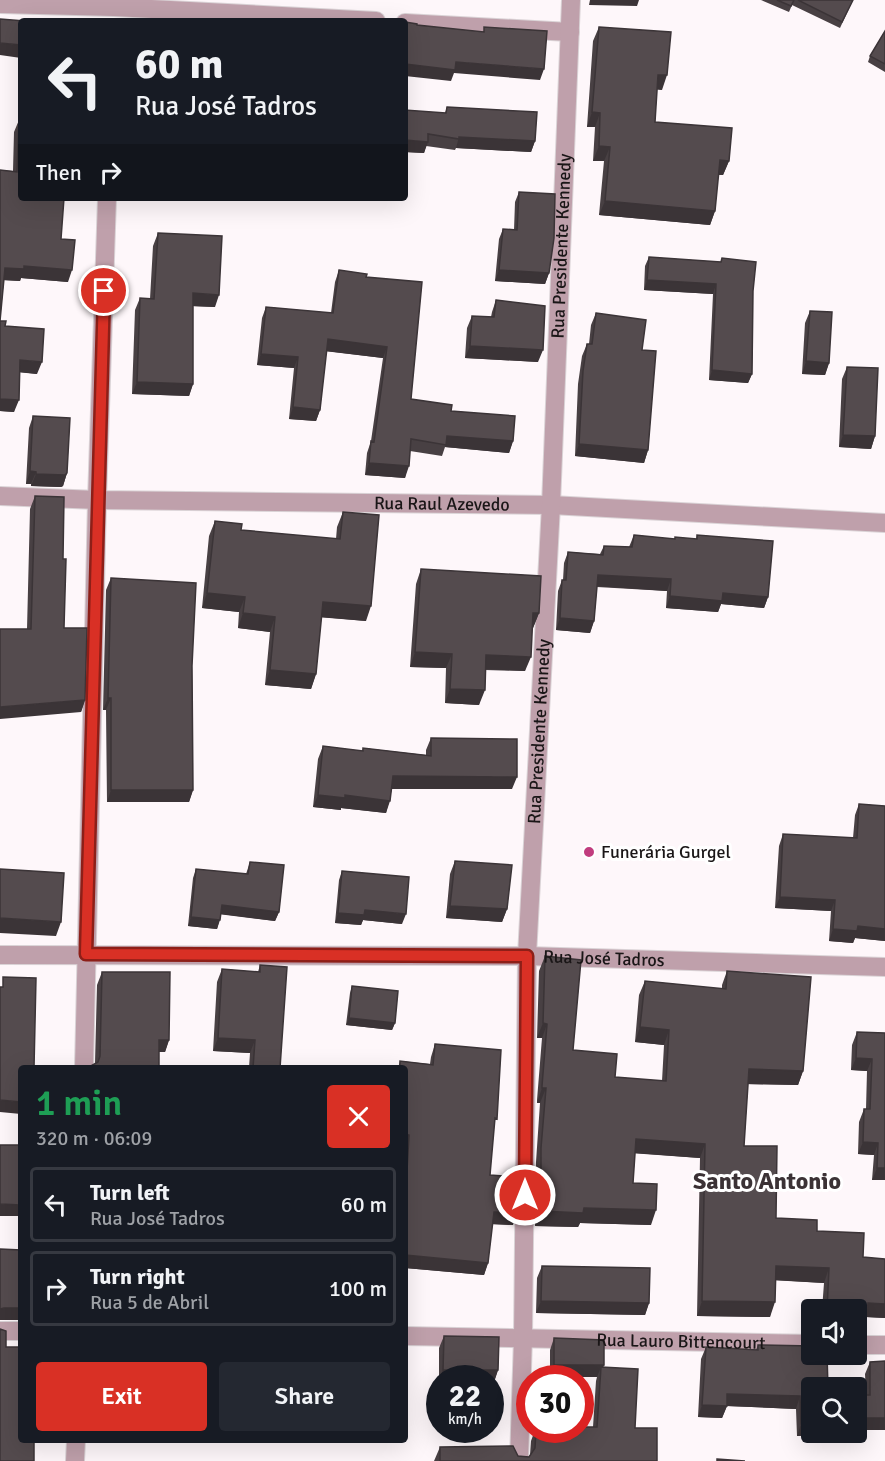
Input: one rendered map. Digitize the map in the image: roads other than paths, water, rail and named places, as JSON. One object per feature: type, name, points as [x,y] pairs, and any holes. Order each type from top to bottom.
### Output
[{"type":"street","name":"Rua Presidente Kennedy","points":[[519,1461],[524,1338],[527,956],[551,505],[571,0]]},
{"type":"street","points":[[0,4],[310,18]]},
{"type":"street","points":[[408,23],[570,32]]},
{"type":"street","points":[[84,1065],[97,500],[107,201]]},
{"type":"street","name":"Rua Raul Azevedo","points":[[0,496],[97,500],[551,505],[885,523]]},
{"type":"street","name":"Rua José Tadros","points":[[0,955],[527,956],[885,967]]},
{"type":"street","points":[[0,1331],[18,1331]]},
{"type":"street","name":"Rua Lauro Bittencourt","points":[[408,1336],[801,1344]]},
{"type":"street","points":[[867,1345],[885,1346]]},
{"type":"street","points":[[75,1461],[76,1443]]},
{"type":"place","name":"Funerária Gurgel","points":[[589,852]]},
{"type":"district","name":"Santo Antonio","points":[[767,1181]]}]
